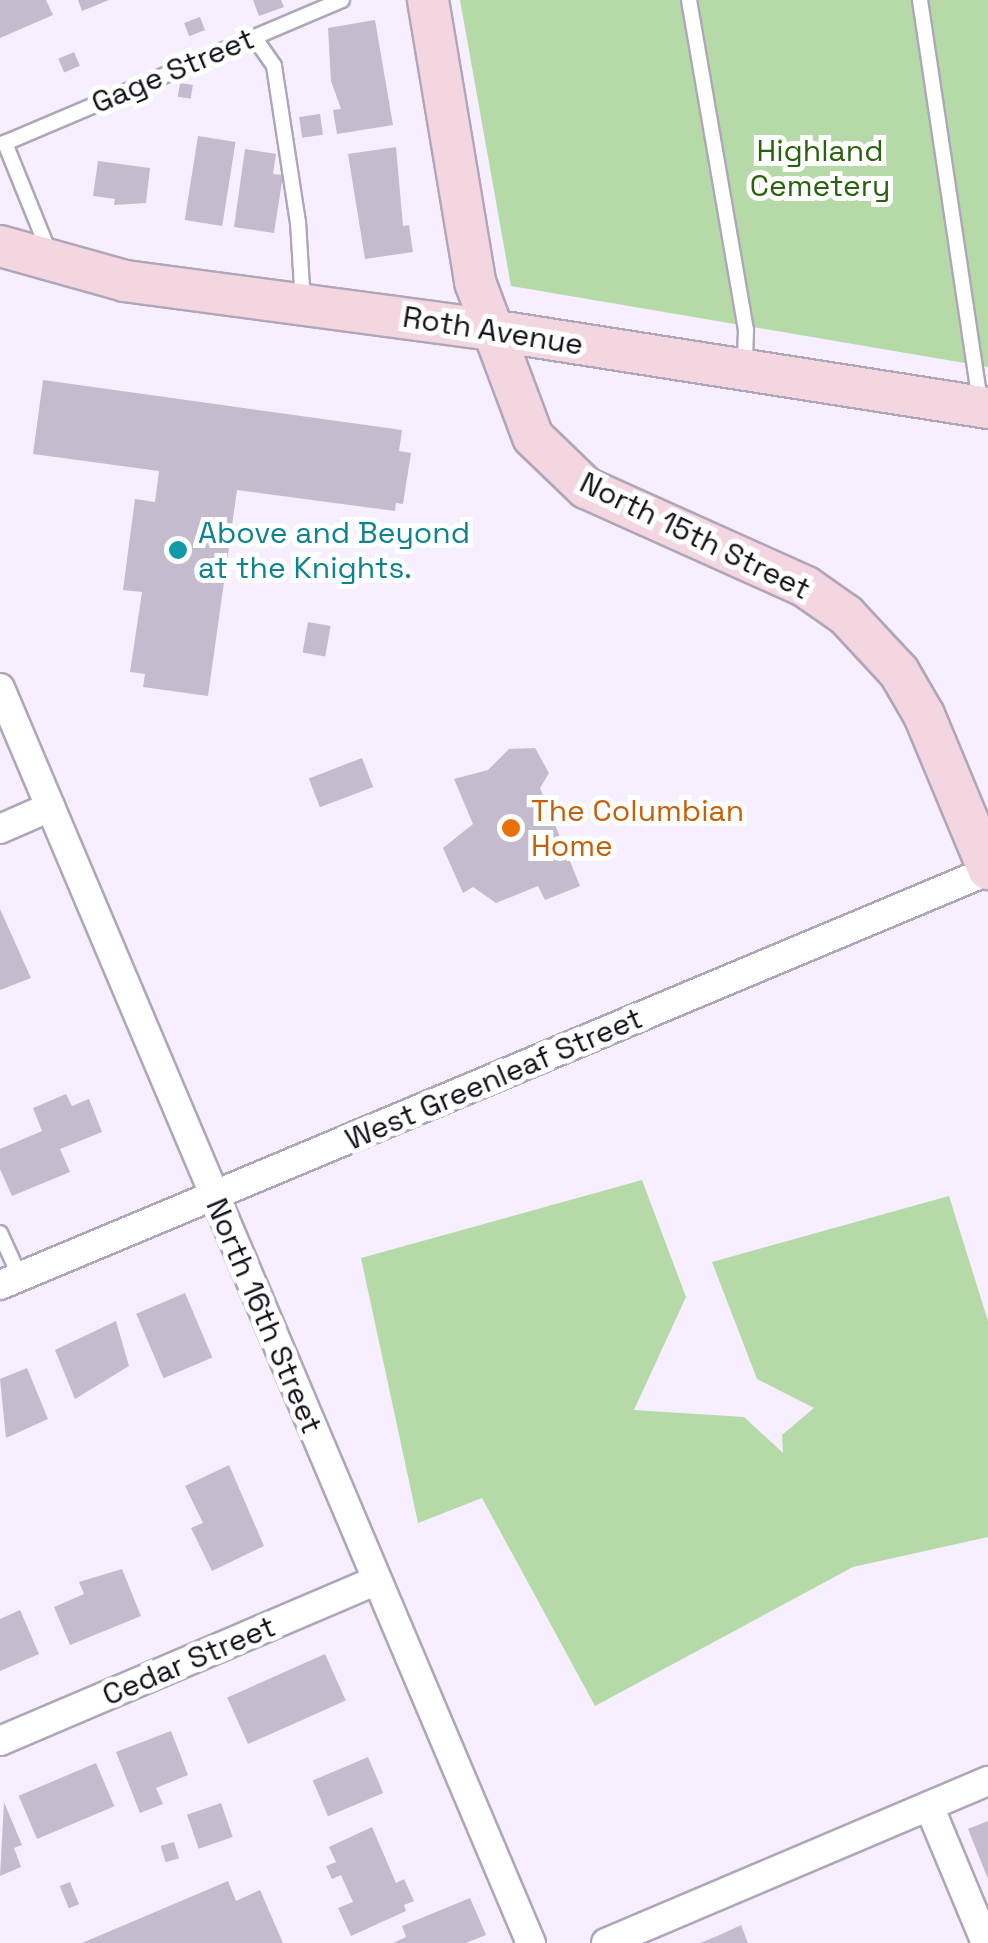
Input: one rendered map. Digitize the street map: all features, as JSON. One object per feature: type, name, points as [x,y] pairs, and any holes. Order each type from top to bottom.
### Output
[{"type":"main road","name":"North 15th Street","points":[[428,0],[475,282],[519,411],[555,464],[586,488],[806,587],[874,642],[924,715],[988,870]]},
{"type":"main road","name":"Roth Avenue","points":[[0,246],[125,281],[491,330],[984,408]]},
{"type":"street","name":"North 16th Street","points":[[0,688],[531,1943]]},
{"type":"street","points":[[0,829],[50,807]]},
{"type":"street","name":"West Greenleaf Street","points":[[10,1281],[988,870]]},
{"type":"street","name":"Cedar Street","points":[[0,1741],[377,1580]]},
{"type":"street","points":[[606,1943],[988,1781]]},
{"type":"street","points":[[930,1806],[986,1943]]},
{"type":"lane","name":"Gage Street","points":[[53,263],[4,142],[342,0]]},
{"type":"lane","points":[[689,0],[746,330],[744,370]]},
{"type":"lane","points":[[920,0],[984,408]]},
{"type":"lane","points":[[254,37],[274,66],[298,222],[303,303]]},
{"type":"lane","points":[[0,1232],[10,1281]]},
{"type":"green space","name":"Highland Cemetery","points":[[460,0],[988,0],[988,367],[511,286]]},
{"type":"green space","points":[[642,1180],[686,1297],[634,1410],[744,1417],[783,1453],[782,1435],[814,1408],[757,1379],[712,1262],[949,1196],[988,1321],[988,1537],[853,1567],[595,1706],[482,1498],[418,1523],[361,1258]]},
{"type":"building","points":[[0,0],[46,0],[53,15],[0,38]]},
{"type":"building","points":[[78,0],[109,0],[82,11]]},
{"type":"building","points":[[253,0],[281,0],[284,7],[259,16]]},
{"type":"building","points":[[200,17],[205,30],[189,36],[184,23]]},
{"type":"building","points":[[375,20],[393,125],[337,134],[333,110],[341,109],[331,81],[328,28]]},
{"type":"building","points":[[74,52],[80,66],[64,72],[58,59]]},
{"type":"building","points":[[180,83],[193,85],[191,99],[178,97]]},
{"type":"building","points":[[320,114],[323,135],[302,138],[299,117]]},
{"type":"building","points":[[198,136],[236,142],[222,226],[185,220]]},
{"type":"building","points":[[396,147],[403,226],[409,225],[413,252],[365,259],[348,154]]},
{"type":"building","points":[[245,149],[276,154],[273,174],[283,175],[274,233],[234,227]]},
{"type":"building","points":[[98,161],[150,168],[146,203],[114,205],[115,199],[93,196]]},
{"type":"building","name":"Above and Beyond at the Knights.","points":[[43,380],[402,430],[399,451],[411,453],[403,504],[396,503],[395,511],[237,490],[208,696],[143,687],[145,674],[130,672],[142,592],[123,590],[135,499],[155,502],[159,471],[33,454]]},
{"type":"building","points":[[308,622],[331,626],[325,657],[303,653]]},
{"type":"building","name":"The Columbian Home","points":[[535,748],[549,773],[540,788],[580,886],[545,900],[538,886],[496,903],[473,887],[463,893],[443,848],[473,824],[454,779],[488,770],[509,749]]},
{"type":"building","points":[[362,758],[373,787],[320,807],[309,778]]},
{"type":"building","points":[[0,909],[31,978],[0,990]]},
{"type":"building","points":[[66,1094],[72,1106],[89,1099],[102,1132],[60,1149],[70,1172],[12,1196],[0,1169],[0,1149],[42,1131],[33,1108]]},
{"type":"building","points":[[185,1293],[212,1357],[164,1378],[136,1314]]},
{"type":"building","points":[[116,1321],[129,1366],[75,1399],[55,1350]]},
{"type":"building","points":[[27,1368],[48,1419],[6,1438],[0,1379]]},
{"type":"building","points":[[229,1465],[264,1546],[212,1571],[191,1528],[203,1523],[185,1486]]},
{"type":"building","points":[[122,1569],[141,1616],[70,1645],[54,1607],[84,1594],[79,1582]]},
{"type":"building","points":[[20,1610],[39,1654],[0,1671],[0,1619]]},
{"type":"building","points":[[325,1654],[346,1701],[248,1744],[227,1698]]},
{"type":"building","points":[[171,1731],[188,1775],[156,1788],[163,1804],[140,1813],[116,1752]]},
{"type":"building","points":[[368,1757],[383,1793],[328,1816],[313,1780]]},
{"type":"building","points":[[96,1763],[114,1806],[37,1839],[19,1796]]},
{"type":"building","points":[[4,1802],[22,1845],[14,1848],[21,1867],[0,1876]]},
{"type":"building","points":[[221,1803],[233,1837],[199,1849],[187,1815]]},
{"type":"building","points":[[988,1821],[988,1879],[968,1829]]},
{"type":"building","points":[[372,1827],[396,1883],[404,1879],[414,1901],[404,1905],[406,1911],[351,1936],[338,1908],[353,1902],[341,1875],[332,1879],[326,1866],[336,1862],[329,1847]]},
{"type":"building","points":[[174,1842],[179,1858],[166,1862],[161,1846]]},
{"type":"building","points":[[228,1881],[236,1901],[260,1890],[283,1943],[82,1943]]},
{"type":"building","points":[[70,1882],[79,1904],[69,1908],[60,1886]]},
{"type":"building","points":[[470,1898],[486,1935],[466,1943],[393,1943],[406,1937],[402,1926]]},
{"type":"building","points":[[741,1925],[748,1943],[700,1943],[722,1934]]},
{"type":"place","name":"Above and Beyond at the Knights.","points":[[178,550]]},
{"type":"place","name":"The Columbian Home","points":[[511,828]]}]
